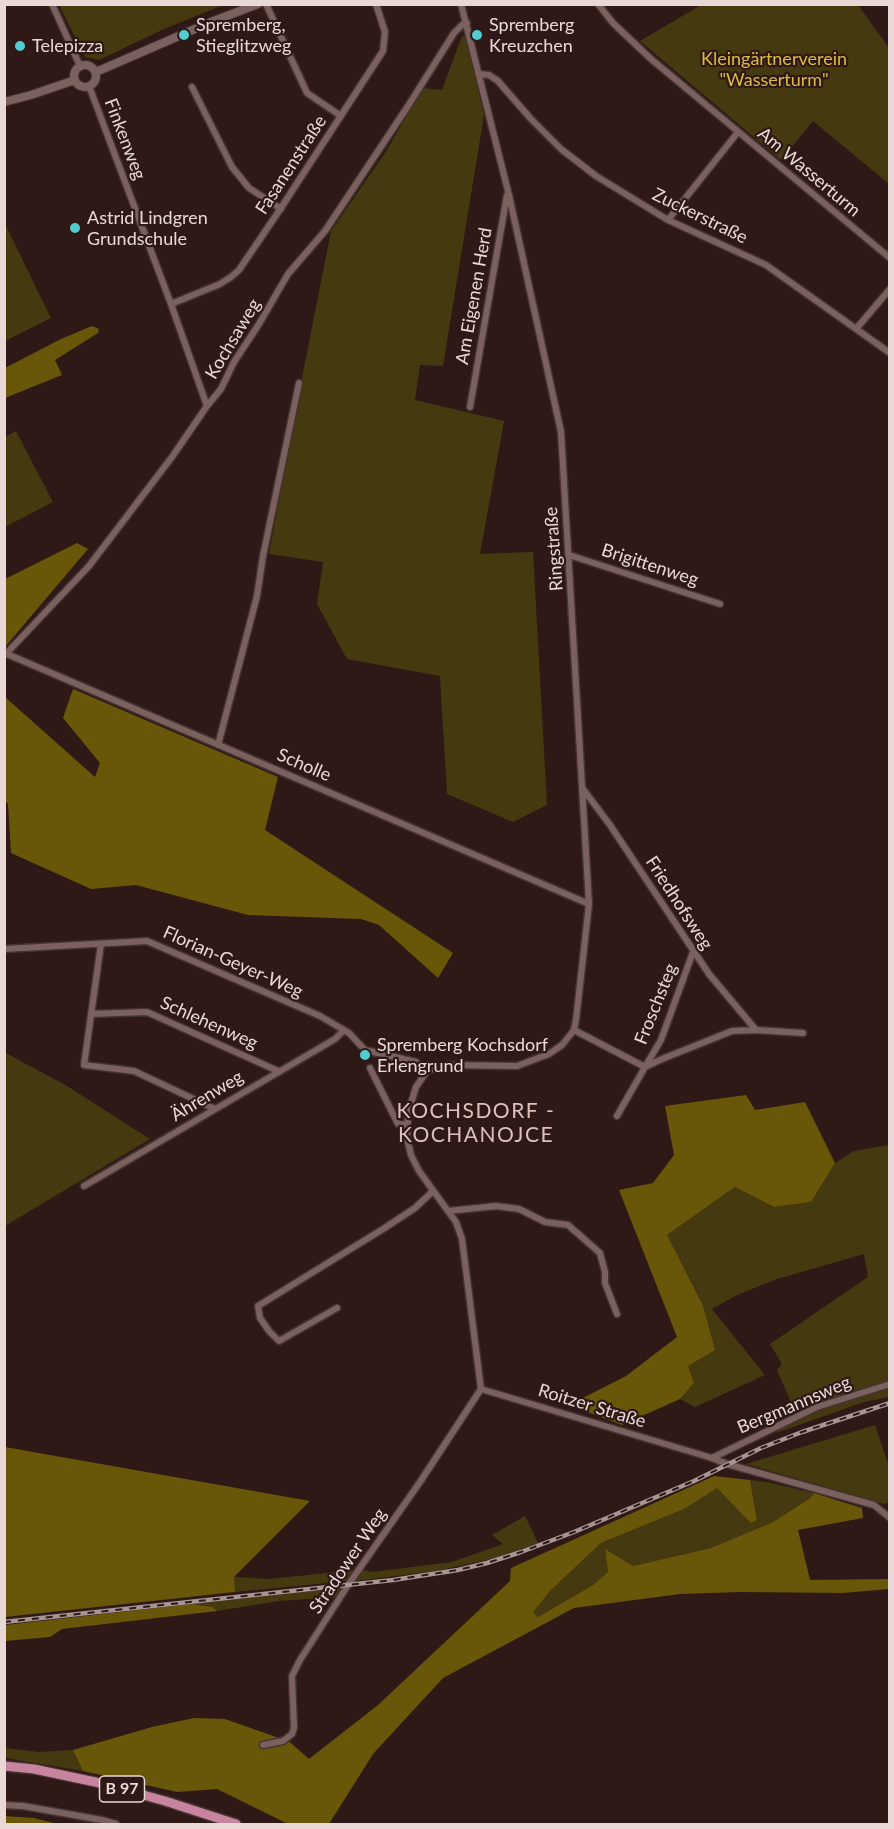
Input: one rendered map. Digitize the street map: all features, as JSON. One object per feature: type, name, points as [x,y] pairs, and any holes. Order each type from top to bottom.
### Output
[{"type":"main road","name":"B 97","points":[[4,1766],[34,1769],[100,1783],[236,1824]]},
{"type":"street","points":[[52,4],[80,66]]},
{"type":"street","points":[[96,72],[258,4]]},
{"type":"street","points":[[266,4],[307,93],[341,116]]},
{"type":"street","name":"Fasanenstraße","points":[[171,304],[220,284],[231,277],[239,270],[281,209],[383,51],[385,32],[376,4]]},
{"type":"street","name":"Ringstraße","points":[[461,4],[508,190],[561,432],[589,904],[574,1030]]},
{"type":"street","name":"Am Wasserturm","points":[[598,4],[613,23],[651,59],[890,258]]},
{"type":"street","name":"Kochsaweg","points":[[6,655],[89,566],[172,457],[221,389],[234,362],[288,274],[320,238],[454,33],[467,23]]},
{"type":"street","points":[[80,66],[91,66],[96,72],[96,79],[89,86],[82,87],[75,80],[74,73],[80,66]]},
{"type":"street","name":"Zuckerstraße","points":[[479,74],[489,75],[498,81],[561,149],[596,176],[668,220],[766,265],[890,353]]},
{"type":"street","points":[[4,102],[75,80]]},
{"type":"street","name":"Finkenweg","points":[[89,86],[207,406]]},
{"type":"street","points":[[192,87],[232,166],[249,188],[281,209]]},
{"type":"street","name":"Am Wasserturm","points":[[668,220],[738,132]]},
{"type":"street","name":"Am Eigenen Herd","points":[[470,407],[508,190]]},
{"type":"street","points":[[856,329],[890,289]]},
{"type":"street","points":[[218,745],[255,605],[299,384]]},
{"type":"street","name":"Brigittenweg","points":[[569,555],[720,604]]},
{"type":"street","name":"Scholle","points":[[6,655],[589,904]]},
{"type":"street","name":"Friedhofsweg","points":[[582,789],[610,825],[693,952],[756,1030]]},
{"type":"street","name":"Florian-Geyer-Weg","points":[[4,948],[147,941],[309,1012],[344,1030],[365,1050],[416,1062],[426,1071]]},
{"type":"street","points":[[101,944],[84,1065],[134,1071],[215,1109]]},
{"type":"street","name":"Froschsteg","points":[[616,1116],[661,1040],[693,952]]},
{"type":"street","name":"Schlehenweg","points":[[91,1014],[147,1012],[278,1071]]},
{"type":"street","name":"Ährenweg","points":[[84,1186],[335,1039],[344,1030]]},
{"type":"street","points":[[481,1389],[462,1239],[456,1222],[419,1171],[411,1155],[407,1138],[408,1113],[416,1087],[426,1071],[447,1065],[517,1065],[549,1054],[562,1045],[574,1030],[645,1067],[732,1031],[803,1033]]},
{"type":"street","points":[[370,1068],[398,1124],[406,1125]]},
{"type":"street","points":[[337,1308],[279,1341],[260,1318],[258,1306],[415,1208],[433,1191]]},
{"type":"street","points":[[448,1211],[496,1206],[519,1209],[544,1222],[568,1225],[600,1253],[605,1272],[605,1283],[617,1314]]},
{"type":"street","name":"Bergmannsweg","points":[[712,1458],[817,1407],[890,1384]]},
{"type":"street","name":"Roitzer Straße","points":[[481,1389],[727,1464],[874,1505],[890,1518]]},
{"type":"street","name":"Stradower Weg","points":[[263,1745],[283,1741],[292,1734],[294,1728],[292,1676],[300,1660],[481,1389]]},
{"type":"street","points":[[4,1805],[34,1808],[116,1824]]},
{"type":"green space","points":[[59,5],[223,5],[164,29],[99,60],[85,57]]},
{"type":"green space","name":"Kleingärtnerverein \"Wasserturm\"","points":[[701,5],[858,5],[889,48],[889,184],[813,121],[781,160],[640,41]]},
{"type":"green space","points":[[462,36],[466,36],[484,115],[443,366],[420,365],[415,400],[504,421],[480,554],[533,552],[547,805],[513,822],[447,794],[440,676],[347,659],[317,604],[323,562],[269,554],[331,231],[387,150],[422,88],[442,90]]},
{"type":"green space","points":[[5,224],[51,318],[4,341]]},
{"type":"green space","points":[[16,431],[53,502],[5,527],[5,437]]},
{"type":"green space","points":[[4,1052],[67,1086],[150,1139],[5,1226]]},
{"type":"green space","points":[[889,1145],[889,1397],[864,1402],[776,1433],[794,1409],[777,1370],[782,1364],[770,1344],[868,1277],[864,1254],[777,1279],[737,1295],[712,1309],[765,1375],[695,1407],[680,1399],[694,1383],[687,1366],[667,1235],[735,1187],[774,1207],[811,1202],[835,1163],[854,1151]]},
{"type":"green space","points":[[875,1425],[889,1466],[889,1503],[884,1504],[746,1464]]},
{"type":"green space","points":[[750,1480],[814,1493],[809,1499],[773,1522],[711,1548],[633,1566],[605,1550],[608,1572],[593,1585],[538,1617],[533,1612],[548,1593],[601,1543],[684,1509],[718,1486],[757,1520]]},
{"type":"green space","points":[[525,1516],[538,1543],[492,1559],[436,1571],[355,1581],[362,1570],[373,1572],[452,1562],[503,1544],[492,1535]]},
{"type":"green space","points":[[354,1570],[347,1581],[235,1592],[234,1577],[270,1579]]},
{"type":"green space","points":[[342,1588],[335,1597],[279,1601],[217,1611],[213,1607],[192,1604]]},
{"type":"green space","points":[[5,1748],[39,1752],[73,1750],[83,1771],[5,1758]]},
{"type":"shaded area","points":[[92,326],[99,329],[98,333],[55,360],[62,375],[5,398],[5,368]]},
{"type":"shaded area","points":[[77,543],[88,549],[5,647],[5,579]]},
{"type":"shaded area","points":[[73,689],[278,777],[265,830],[453,953],[438,978],[379,925],[361,919],[248,915],[136,885],[91,889],[11,853],[8,804],[4,800],[5,697],[95,777],[100,763],[63,718]]},
{"type":"shaded area","points":[[746,1095],[755,1110],[805,1102],[835,1163],[811,1202],[774,1207],[735,1187],[667,1235],[703,1306],[715,1350],[688,1366],[694,1383],[680,1399],[622,1425],[569,1405],[626,1376],[677,1337],[619,1190],[653,1183],[674,1155],[665,1106]]},
{"type":"shaded area","points":[[4,1447],[310,1501],[234,1577],[235,1592],[5,1617]]},
{"type":"shaded area","points":[[714,1476],[750,1480],[757,1520],[751,1523],[717,1488],[684,1509],[601,1543],[550,1591],[533,1612],[538,1617],[593,1585],[608,1572],[605,1549],[633,1566],[711,1548],[773,1522],[809,1499],[814,1493],[862,1508],[863,1518],[798,1530],[810,1580],[889,1579],[889,1589],[843,1593],[680,1594],[574,1608],[443,1678],[373,1754],[329,1824],[288,1824],[217,1789],[177,1792],[83,1771],[73,1750],[152,1727],[194,1718],[225,1719],[279,1738],[283,1736],[309,1759],[378,1705],[510,1581],[511,1568]]},
{"type":"shaded area","points":[[192,1604],[213,1607],[217,1611],[62,1629],[50,1637],[5,1641],[5,1625]]},
{"type":"shaded area","points":[[4,1816],[34,1818],[57,1824],[5,1824]]},
{"type":"railway","points":[[4,1622],[393,1580],[487,1563],[574,1532],[694,1481],[761,1448],[890,1403]]},
{"type":"place","name":"Spremberg, Stieglitzweg","points":[[184,35]]},
{"type":"place","name":"Spremberg Kreuzchen","points":[[477,35]]},
{"type":"place","name":"Telepizza","points":[[20,46]]},
{"type":"place","name":"Astrid Lindgren Grundschule","points":[[75,228]]},
{"type":"place","name":"Spremberg Kochsdorf Erlengrund","points":[[365,1055]]},
{"type":"district","name":"KOCHSDORF - KOCHANOJCE","points":[[476,1123]]}]
